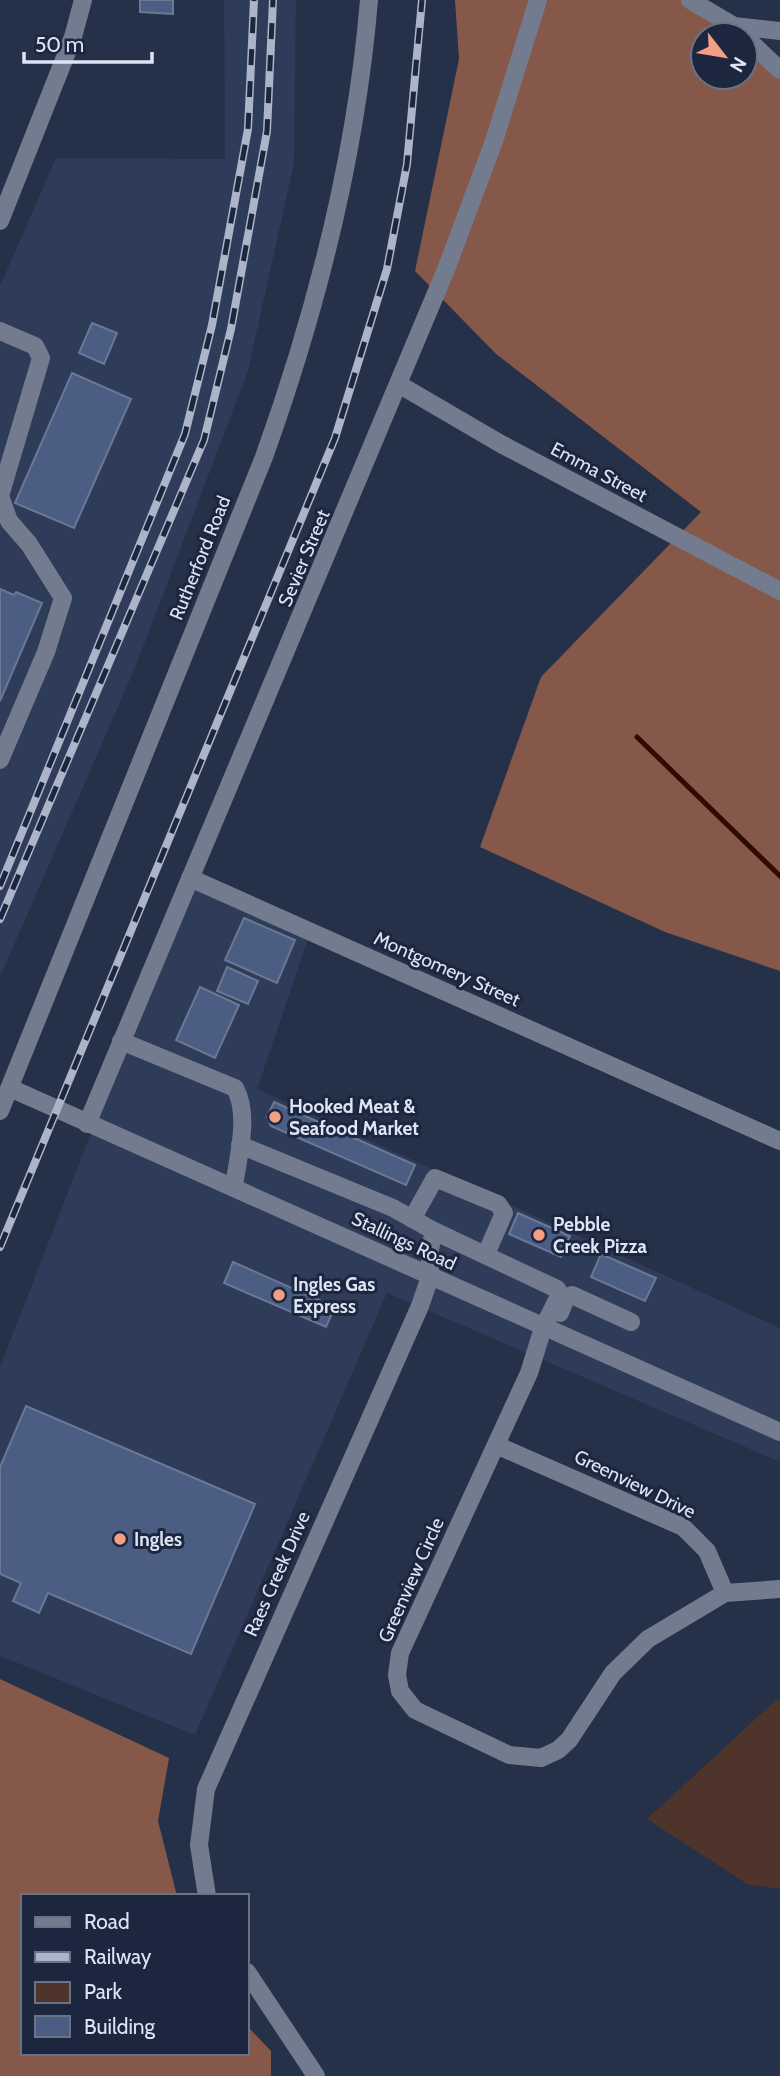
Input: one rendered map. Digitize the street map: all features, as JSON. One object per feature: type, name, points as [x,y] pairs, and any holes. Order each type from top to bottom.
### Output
[{"type":"street","points":[[0,221],[73,37],[83,0]]},
{"type":"street","name":"Rutherford Road","points":[[0,1111],[258,470],[296,367],[321,284],[341,193],[360,85],[369,0]]},
{"type":"street","name":"Sevier Street","points":[[87,1124],[400,385],[494,141],[538,0]]},
{"type":"street","points":[[691,0],[723,21]]},
{"type":"street","points":[[759,33],[780,32]]},
{"type":"street","points":[[759,50],[780,70]]},
{"type":"street","points":[[0,331],[35,346],[41,358],[2,483],[3,509],[55,582],[62,598],[46,652],[0,760]]},
{"type":"street","name":"Emma Street","points":[[400,385],[501,444],[780,591]]},
{"type":"street","name":"Montgomery Street","points":[[190,878],[780,1141]]},
{"type":"street","points":[[121,1041],[235,1088],[242,1100],[240,1145],[234,1186]]},
{"type":"street","name":"Stallings Road","points":[[10,1088],[87,1124],[234,1186],[430,1278],[780,1432]]},
{"type":"street","points":[[240,1145],[393,1208],[434,1231],[557,1289],[559,1294],[547,1330]]},
{"type":"street","points":[[412,1219],[435,1178],[498,1204],[504,1213],[485,1254]]},
{"type":"street","name":"Raes Creek Drive","points":[[207,1894],[201,1871],[200,1818],[215,1764],[420,1306],[430,1278],[429,1249],[434,1231]]},
{"type":"street","points":[[547,1330],[566,1298],[572,1295],[631,1322]]},
{"type":"street","name":"Greenview Circle","points":[[547,1330],[400,1653],[397,1675],[400,1691],[415,1710],[509,1755],[526,1759],[552,1754],[569,1740],[598,1692],[630,1654],[670,1624],[725,1593],[780,1589]]},
{"type":"street","name":"Greenview Drive","points":[[496,1445],[683,1527],[707,1551],[725,1593]]},
{"type":"street","points":[[248,1974],[316,2076]]},
{"type":"shaded area","points":[[224,0],[296,0],[294,163],[248,371],[135,668],[0,977],[0,286],[56,158],[225,159]]},
{"type":"shaded area","points":[[455,0],[690,0],[718,21],[689,21],[689,91],[759,91],[759,55],[780,74],[780,971],[665,932],[480,847],[541,677],[701,512],[496,354],[415,271],[459,59]]},
{"type":"shaded area","points":[[190,878],[311,931],[257,1089],[780,1328],[780,1462],[387,1293],[195,1735],[0,1656],[0,1367]]},
{"type":"shaded area","points":[[0,1679],[169,1758],[158,1821],[176,1894],[21,1894],[21,2055],[248,2055],[248,2027],[271,2051],[271,2076],[0,2076]]},
{"type":"green space","points":[[777,1699],[780,1700],[780,1889],[747,1884],[647,1819]]},
{"type":"building","points":[[140,0],[173,0],[173,14],[140,12]]},
{"type":"building","points":[[92,323],[117,333],[104,364],[79,353]]},
{"type":"building","points":[[72,373],[131,399],[74,528],[15,503]]},
{"type":"building","points":[[0,589],[14,595],[16,592],[42,603],[0,701]]},
{"type":"building","points":[[244,918],[295,940],[277,983],[225,960]]},
{"type":"building","points":[[227,967],[258,981],[248,1004],[217,991]]},
{"type":"building","points":[[200,987],[239,1005],[215,1058],[176,1040]]},
{"type":"building","points":[[274,1102],[415,1165],[406,1185],[271,1126],[267,1117]]},
{"type":"building","name":"Pebble Creek Pizza","points":[[518,1213],[570,1236],[561,1257],[509,1234]]},
{"type":"building","points":[[601,1254],[656,1278],[645,1301],[591,1277]]},
{"type":"building","name":"Ingles Gas Express","points":[[233,1262],[335,1307],[326,1327],[224,1283]]},
{"type":"building","name":"Ingles","points":[[26,1406],[255,1504],[191,1654],[48,1593],[39,1613],[13,1601],[21,1583],[0,1574],[0,1467]]},
{"type":"waterway","points":[[637,737],[780,876]]},
{"type":"railway","points":[[0,886],[185,434],[212,325],[248,129],[254,0]]},
{"type":"railway","points":[[0,919],[204,440],[231,329],[267,131],[273,0]]},
{"type":"railway","points":[[0,1247],[335,438],[387,269],[407,164],[422,0]]},
{"type":"place","name":"Hooked Meat & Seafood Market","points":[[275,1117]]},
{"type":"place","name":"Pebble Creek Pizza","points":[[539,1235]]},
{"type":"place","name":"Ingles Gas Express","points":[[279,1295]]},
{"type":"place","name":"Ingles","points":[[120,1539]]}]
